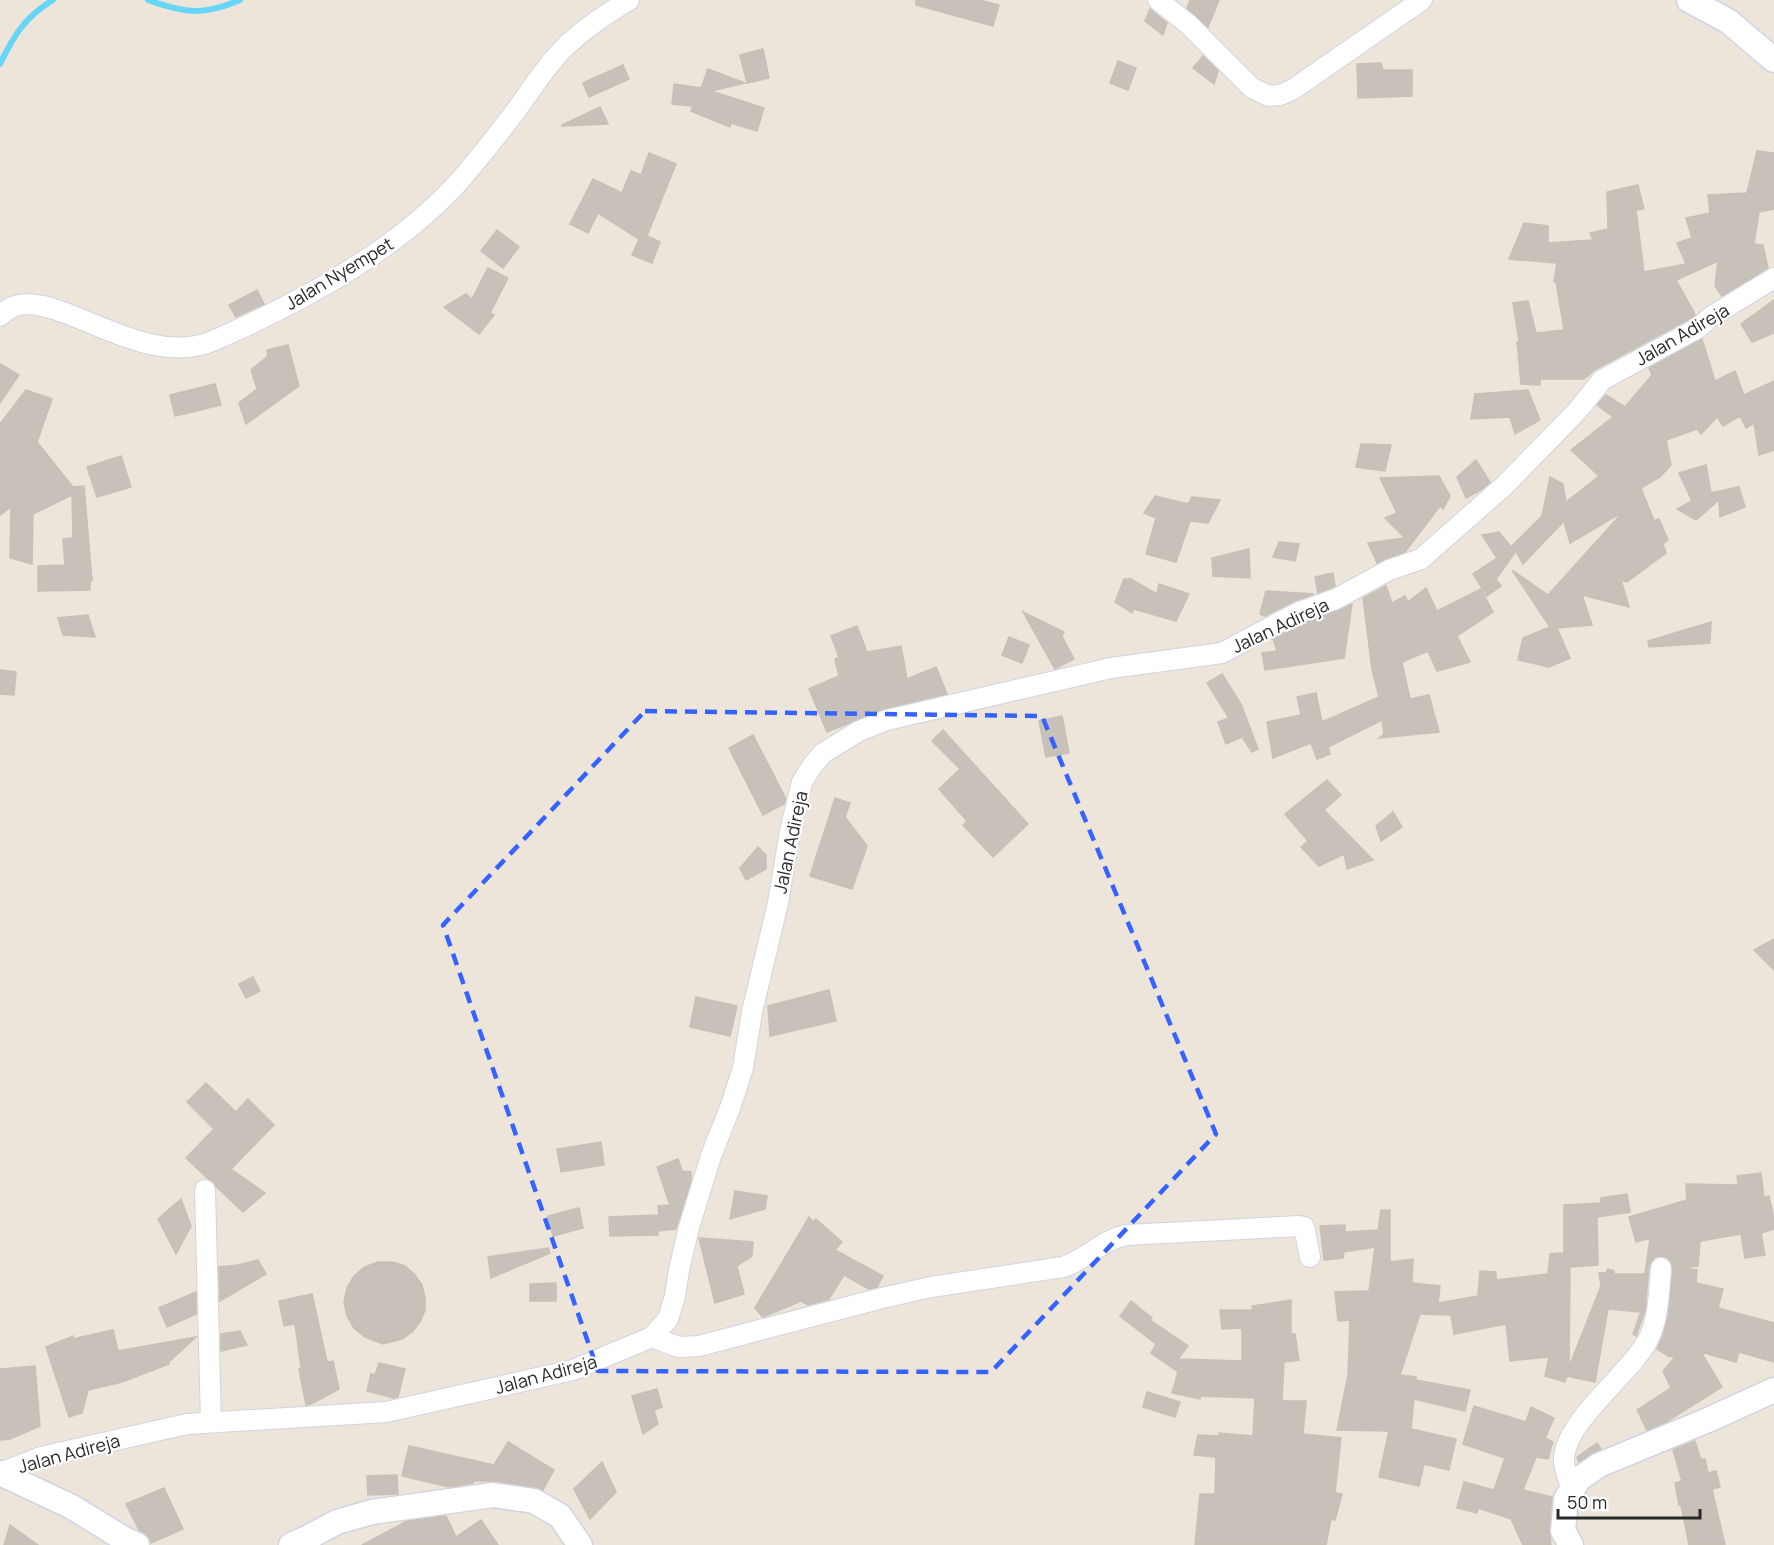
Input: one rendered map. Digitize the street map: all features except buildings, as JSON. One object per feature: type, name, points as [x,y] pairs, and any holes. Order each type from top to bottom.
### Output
[{"type":"street","name":"Jalan Nyempet","points":[[0,316],[12,307],[36,305],[56,310],[141,342],[175,349],[210,343],[257,322],[368,260],[418,222],[462,177],[564,47],[599,18],[629,0]]},
{"type":"street","points":[[1158,0],[1188,24],[1252,88],[1269,96],[1292,90],[1422,0]]},
{"type":"street","points":[[1689,0],[1728,21],[1774,60]]},
{"type":"street","name":"Jalan Adireja","points":[[0,1473],[41,1457],[186,1424],[386,1412],[573,1370],[652,1337],[668,1318],[672,1307],[689,1227],[711,1156],[743,1068],[752,1012],[802,782],[823,753],[859,732],[887,720],[1111,668],[1222,652],[1297,613],[1336,599],[1389,570],[1421,558],[1505,485],[1578,410],[1602,380],[1678,340],[1774,278]]},
{"type":"street","points":[[205,1190],[211,1422]]},
{"type":"street","points":[[652,1337],[679,1347],[699,1346],[921,1289],[1062,1267],[1080,1260],[1107,1241],[1126,1235],[1299,1226],[1304,1227],[1310,1257]]},
{"type":"street","points":[[1572,1490],[1565,1468],[1564,1458],[1567,1446],[1594,1405],[1636,1358],[1648,1339],[1658,1303],[1661,1268]]},
{"type":"street","points":[[1571,1545],[1563,1531],[1566,1500],[1579,1479],[1599,1465],[1774,1390]]},
{"type":"street","points":[[0,1473],[72,1507],[137,1545]]},
{"type":"street","points":[[291,1545],[337,1522],[372,1512],[493,1495],[534,1501],[560,1516],[579,1545]]},
{"type":"highlighted area","points":[[645,711],[1042,716],[1216,1134],[991,1372],[598,1371],[443,925]]},
{"type":"waterway","points":[[0,64],[21,28],[35,13],[53,0]]},
{"type":"waterway","points":[[148,0],[172,8],[194,11],[215,9],[240,0]]}]
